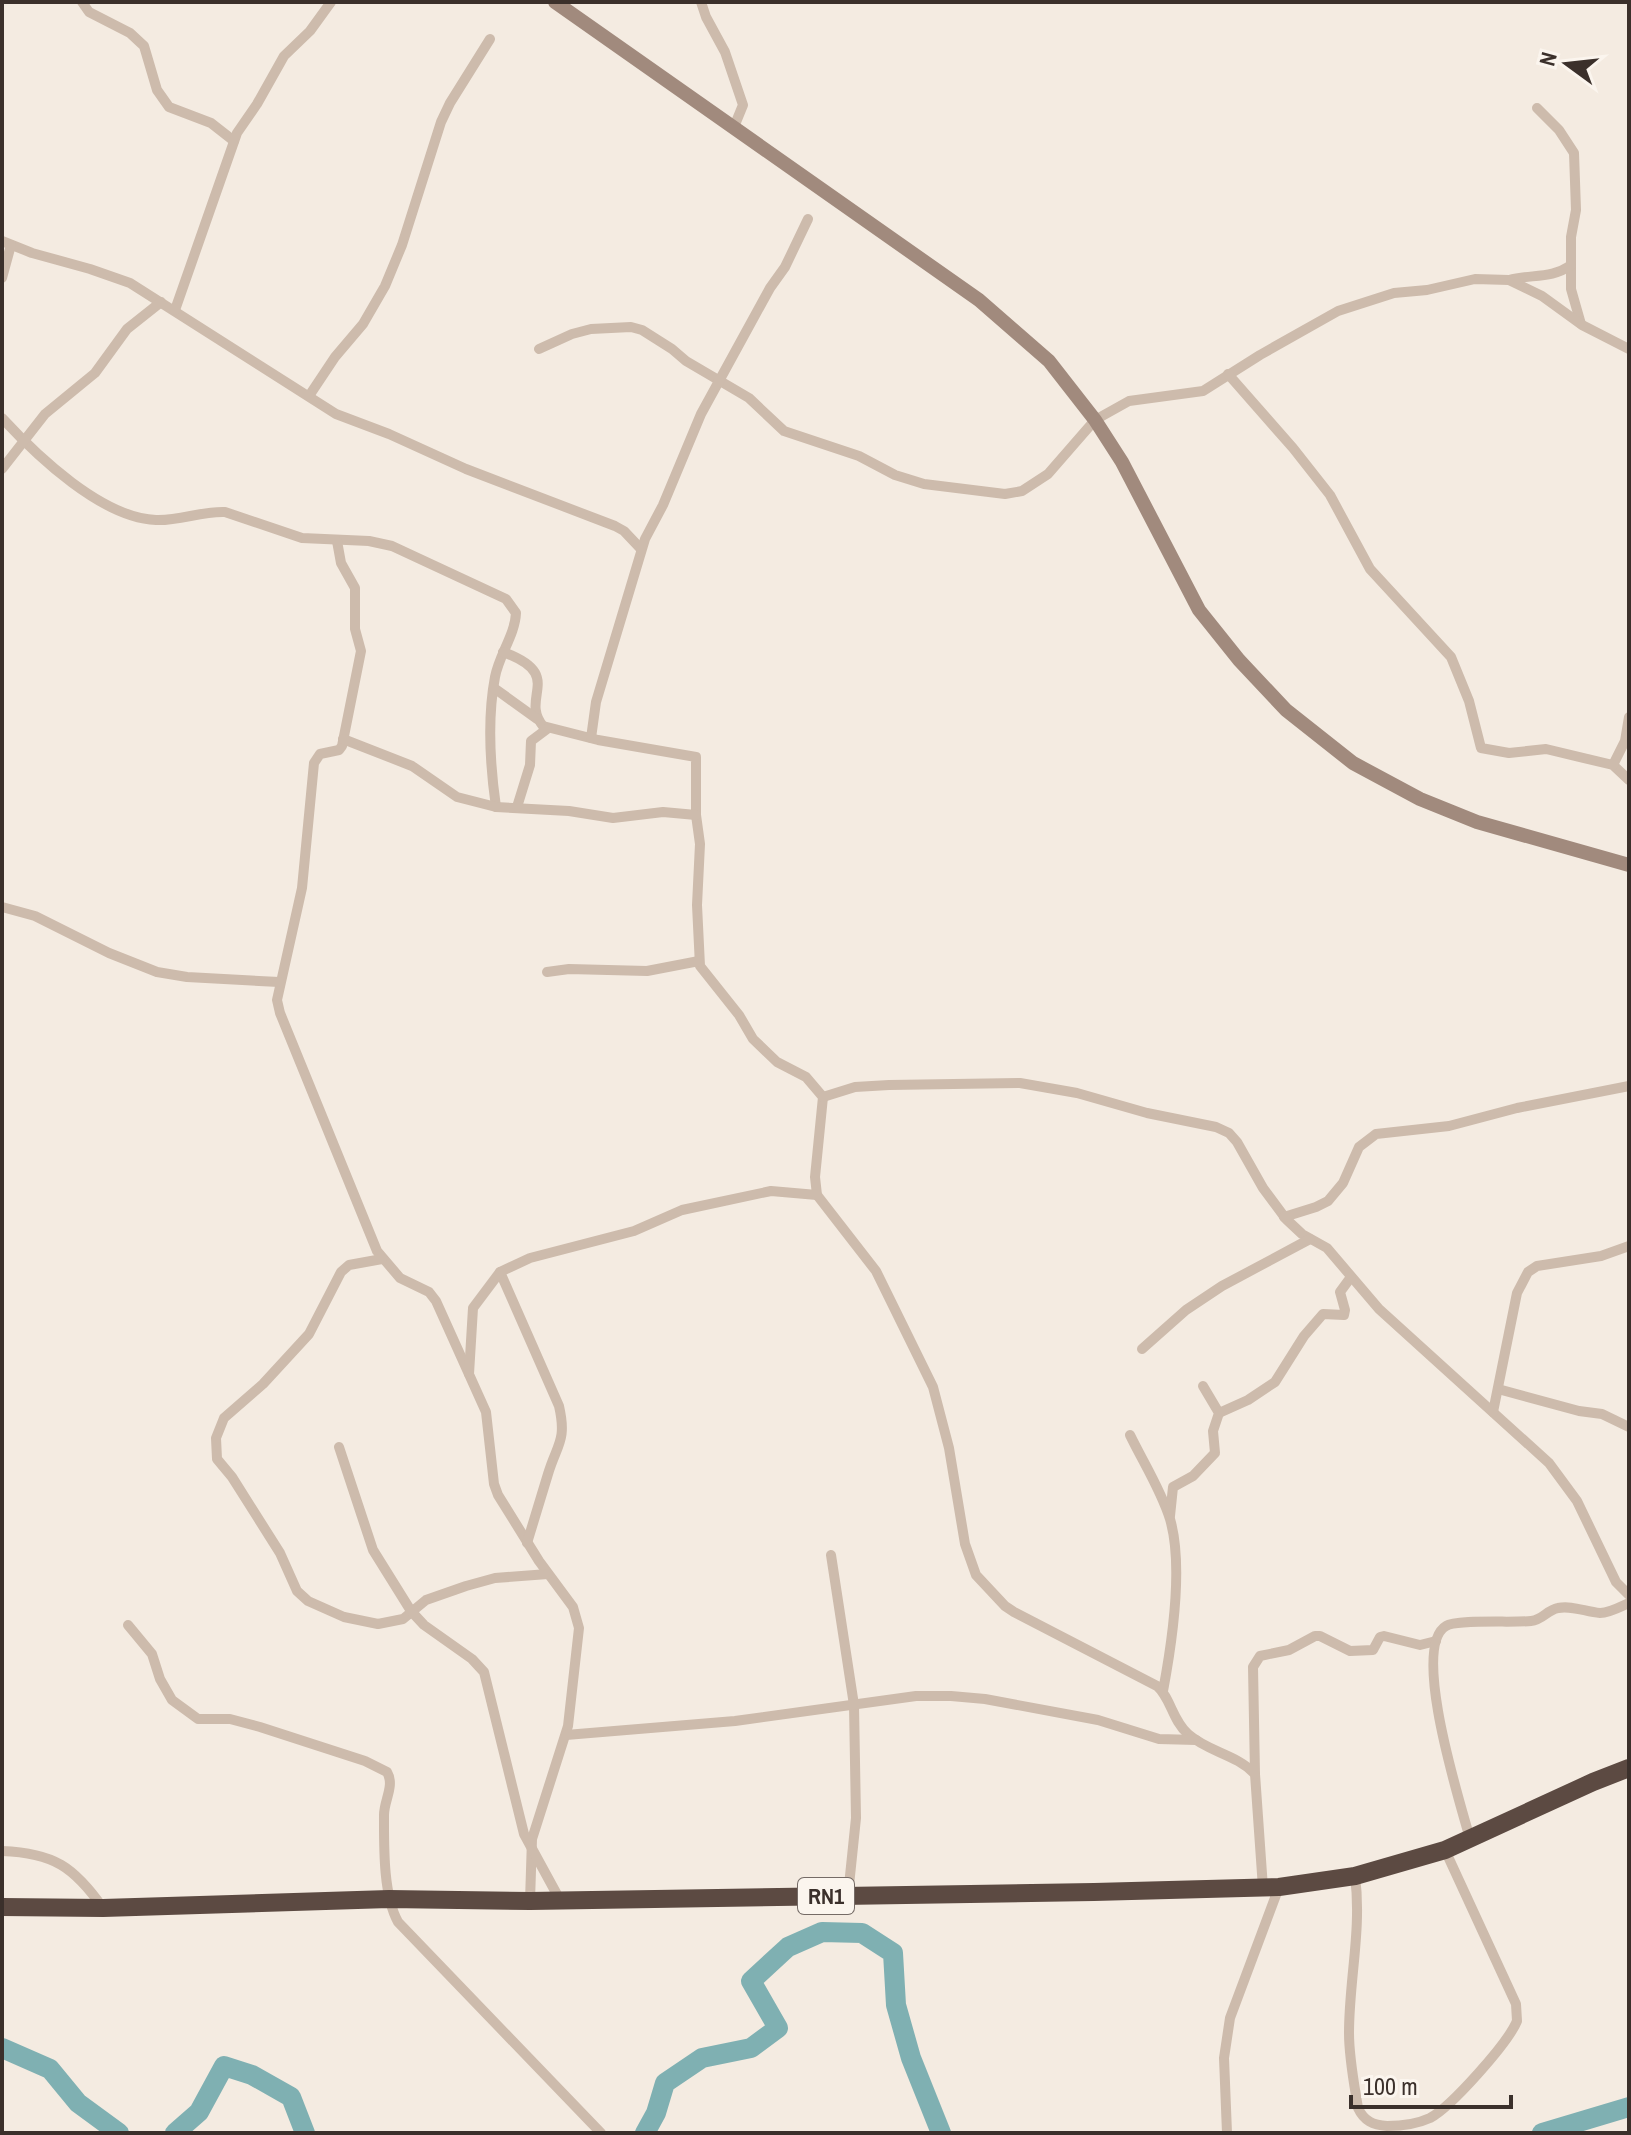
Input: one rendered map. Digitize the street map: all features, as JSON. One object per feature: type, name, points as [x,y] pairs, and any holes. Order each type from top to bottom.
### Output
[{"type":"highway","name":"RN1","points":[[2,1907],[103,1908],[389,1899],[530,1901],[1271,1887],[1355,1876],[1445,1850],[1629,1768]]},
{"type":"main road","points":[[555,2],[979,300],[1049,361],[1095,420],[1129,476],[1199,610],[1239,660],[1286,710],[1353,763],[1420,799],[1477,822],[1629,865]]},
{"type":"street","points":[[82,2],[89,12],[130,33],[144,46],[157,90],[169,107],[211,123],[234,141]]},
{"type":"street","points":[[175,310],[234,141],[284,56],[310,31],[331,2]]},
{"type":"street","points":[[701,2],[725,52],[743,105],[734,127]]},
{"type":"street","points":[[309,396],[335,357],[363,324],[385,286],[402,245],[441,122],[490,39]]},
{"type":"street","points":[[1537,108],[1559,130],[1574,153],[1576,210],[1571,237],[1571,289],[1582,325]]},
{"type":"street","points":[[591,738],[592,715],[641,549],[701,414],[770,288],[785,267],[808,219]]},
{"type":"street","points":[[2,278],[6,243],[56,261],[118,277],[344,418],[615,526],[641,549]]},
{"type":"street","points":[[539,349],[591,329],[631,327],[662,342],[686,361],[756,404],[784,431],[859,456],[895,475],[924,484],[1005,494],[1022,491],[1048,474],[1095,420],[1129,401],[1203,391],[1338,311],[1366,300],[1475,279],[1509,280],[1554,275],[1571,265]]},
{"type":"street","points":[[1509,280],[1542,296],[1582,325],[1629,349]]},
{"type":"street","points":[[2,469],[45,414],[95,373],[127,329],[161,302]]},
{"type":"street","points":[[1228,374],[1330,495],[1370,569],[1451,657],[1469,701],[1481,748],[1509,753],[1546,749],[1613,765],[1629,780]]},
{"type":"street","points":[[2,418],[80,489],[130,514],[157,520],[225,512],[302,538],[369,541],[392,546],[506,599],[516,613],[494,688],[491,764],[496,807]]},
{"type":"street","points":[[337,541],[341,563],[355,588],[355,629],[361,651],[339,750],[320,754],[314,763],[300,900],[277,1000],[377,1251],[400,1278],[432,1296],[486,1412],[494,1484],[502,1503],[573,1607],[579,1628],[566,1735],[531,1849],[530,1901]]},
{"type":"street","points":[[503,652],[527,662],[535,672],[537,719]]},
{"type":"street","points":[[494,688],[547,729],[694,755],[697,760],[696,815],[700,844],[697,905],[699,961],[753,1039],[777,1062],[806,1077],[823,1097],[815,1177],[817,1195],[876,1271],[933,1387],[949,1448],[965,1544],[976,1575],[1014,1612],[1103,1656],[1163,1691]]},
{"type":"street","points":[[1613,765],[1625,753],[1629,717]]},
{"type":"street","points":[[517,807],[530,765],[531,741],[547,729]]},
{"type":"street","points":[[343,739],[412,766],[457,797],[496,807],[569,811],[613,818],[663,812],[696,815]]},
{"type":"street","points":[[2,907],[35,916],[109,953],[157,972],[187,977],[279,982]]},
{"type":"street","points":[[547,972],[569,969],[647,971],[699,961]]},
{"type":"street","points":[[823,1097],[855,1087],[1020,1083],[1057,1088],[1147,1113],[1216,1127],[1229,1133],[1284,1217],[1310,1239],[1327,1248],[1379,1309],[1549,1463],[1566,1483],[1589,1523],[1616,1582],[1629,1595]]},
{"type":"street","points":[[1284,1217],[1328,1201],[1343,1183],[1359,1147],[1376,1134],[1449,1126],[1517,1108],[1629,1086]]},
{"type":"street","points":[[469,1376],[473,1308],[500,1272],[530,1258],[634,1231],[682,1210],[771,1191],[817,1195]]},
{"type":"street","points":[[1142,1349],[1186,1310],[1222,1286],[1310,1239]]},
{"type":"street","points":[[1493,1412],[1517,1293],[1528,1272],[1537,1266],[1601,1256],[1629,1246]]},
{"type":"street","points":[[382,1259],[349,1265],[341,1272],[309,1334],[263,1384],[224,1418],[216,1438],[215,1454],[280,1553],[291,1581],[302,1597],[344,1617],[364,1623],[394,1622],[441,1594],[495,1578],[548,1574]]},
{"type":"street","points":[[500,1272],[562,1419],[562,1442],[549,1471],[527,1543]]},
{"type":"street","points":[[1219,1413],[1248,1400],[1275,1382],[1304,1336],[1323,1314],[1344,1315],[1340,1292],[1351,1277]]},
{"type":"street","points":[[1203,1386],[1219,1413],[1213,1434],[1214,1455],[1191,1478],[1173,1487],[1170,1518],[1175,1569],[1172,1636],[1163,1691],[1174,1718],[1196,1740],[1233,1757],[1255,1774]]},
{"type":"street","points":[[1498,1389],[1579,1411],[1602,1414],[1629,1427]]},
{"type":"street","points":[[1130,1435],[1170,1518]]},
{"type":"street","points":[[339,1447],[373,1550],[411,1611],[419,1621],[472,1659],[484,1672],[524,1834],[560,1900]]},
{"type":"street","points":[[831,1555],[854,1705],[856,1818],[848,1895]]},
{"type":"street","points":[[1470,1839],[1440,1722],[1433,1676],[1436,1641],[1444,1627],[1451,1624],[1536,1621],[1553,1609],[1562,1607],[1601,1613],[1629,1603]]},
{"type":"street","points":[[128,1625],[152,1654],[160,1679],[172,1700],[198,1719],[230,1719],[260,1727],[365,1761],[387,1772],[390,1781],[384,1814],[389,1899],[398,1922],[601,2133]]},
{"type":"street","points":[[1227,2133],[1224,2058],[1230,2018],[1271,1887],[1255,1774],[1253,1667],[1260,1656],[1289,1650],[1315,1636],[1350,1651],[1373,1650],[1382,1636],[1420,1645],[1436,1641]]},
{"type":"street","points":[[566,1735],[735,1721],[916,1696],[985,1699],[1098,1720],[1159,1739],[1196,1740]]},
{"type":"street","points":[[1355,1876],[1358,1927],[1349,2035],[1358,2108],[1362,2116],[1377,2125],[1416,2123],[1445,2107],[1487,2062],[1517,2021],[1516,2004],[1445,1850]]},
{"type":"street","points":[[2,1851],[25,1853],[56,1862],[83,1881],[103,1908]]},
{"type":"waterway","points":[[645,2133],[656,2113],[665,2083],[702,2058],[751,2048],[778,2028],[751,1981],[788,1947],[822,1932],[862,1933],[893,1953],[896,2005],[911,2058],[941,2133]]},
{"type":"waterway","points":[[2,2048],[50,2069],[78,2103],[119,2133]]},
{"type":"waterway","points":[[175,2133],[199,2112],[224,2066],[252,2075],[291,2097],[305,2133]]},
{"type":"waterway","points":[[1542,2133],[1629,2107]]}]
